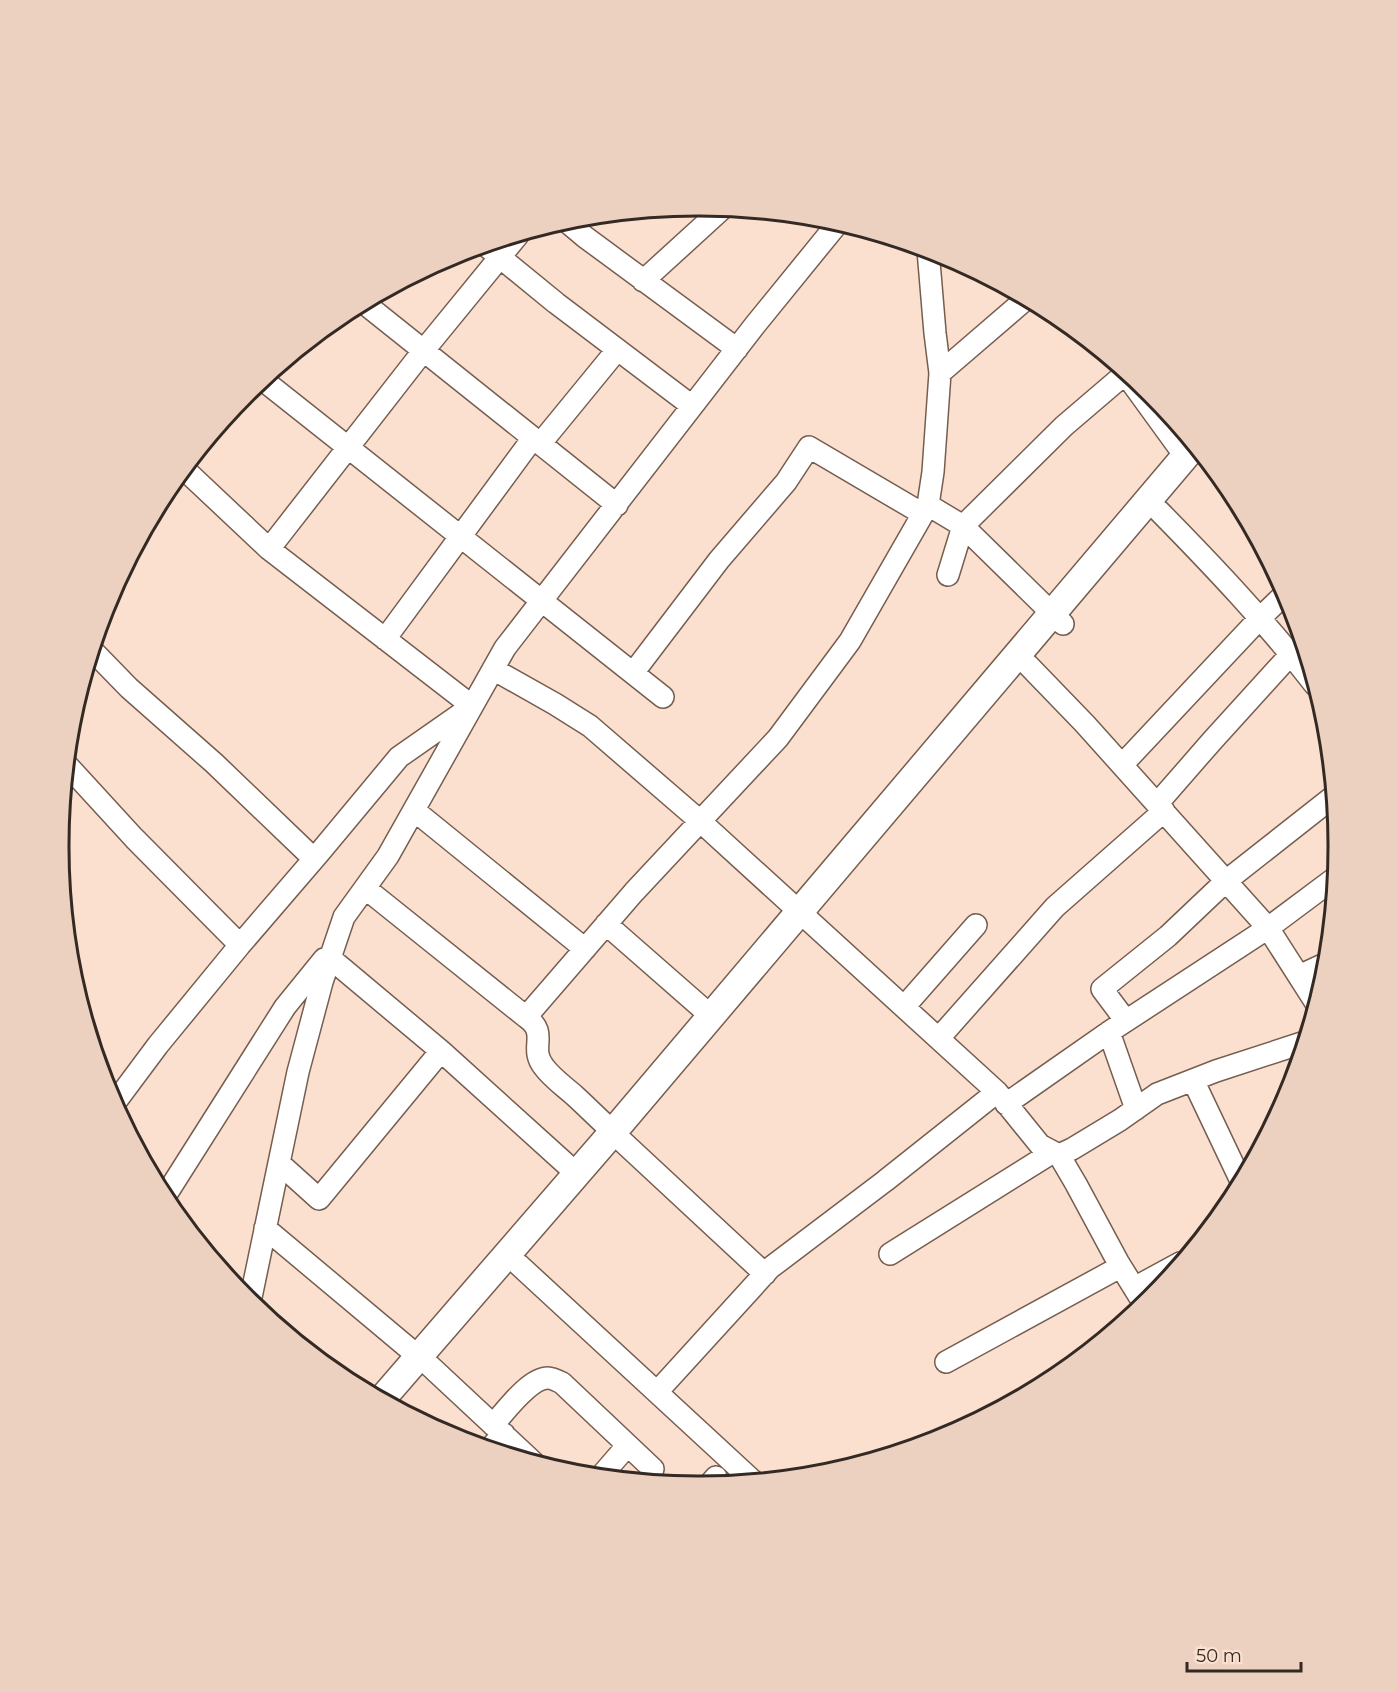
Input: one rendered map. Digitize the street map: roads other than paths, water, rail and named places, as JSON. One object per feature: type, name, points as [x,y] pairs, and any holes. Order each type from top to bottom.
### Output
[{"type":"main road","points":[[388,1393],[425,1362],[519,1265],[711,1016],[805,917],[1028,665],[1058,619],[1159,511],[1192,456]]},
{"type":"main road","points":[[399,1400],[425,1362],[577,1174],[618,1137],[1058,619],[1192,456]]},
{"type":"street","points":[[643,281],[713,217]]},
{"type":"street","points":[[576,229],[737,349]]},
{"type":"street","points":[[249,1286],[265,1228],[298,1072],[322,982],[344,917],[388,856],[415,811],[505,648],[692,406],[831,231]]},
{"type":"street","points":[[269,549],[424,350],[493,252],[692,406]]},
{"type":"street","points":[[526,1017],[606,924],[778,738],[850,641],[925,510],[933,472],[940,373],[929,260]]},
{"type":"street","points":[[940,373],[1019,305]]},
{"type":"street","points":[[371,309],[617,505]]},
{"type":"street","points":[[385,639],[460,536],[537,441],[617,350]]},
{"type":"street","points":[[948,575],[963,526],[1064,426],[1119,378]]},
{"type":"street","points":[[270,385],[663,697]]},
{"type":"street","points":[[633,673],[719,560],[786,482],[809,447],[925,510],[963,526],[1058,619]]},
{"type":"street","points":[[190,475],[269,549],[472,706]]},
{"type":"street","points":[[1159,511],[1219,572],[1303,669]]},
{"type":"street","points":[[1122,765],[1278,601]]},
{"type":"street","points":[[939,1038],[1055,907],[1161,808],[1212,741],[1291,654]]},
{"type":"street","points":[[98,656],[129,688],[214,763],[314,859]]},
{"type":"street","points":[[1028,665],[1085,724],[1268,928],[1310,994]]},
{"type":"street","points":[[493,669],[590,726],[700,821],[1002,1098],[1040,1145],[1056,1153],[1076,1184],[1120,1267],[1139,1296]]},
{"type":"street","points":[[121,1095],[158,1044],[399,757],[472,706]]},
{"type":"street","points":[[73,773],[240,945]]},
{"type":"street","points":[[1136,1109],[1118,1027],[1101,989],[1168,936],[1226,881],[1327,802]]},
{"type":"street","points":[[415,811],[585,948]]},
{"type":"street","points":[[657,1392],[770,1268],[885,1181],[1002,1098],[1118,1027],[1268,928],[1327,884]]},
{"type":"street","points":[[365,888],[534,1023],[539,1033],[537,1052],[544,1067],[765,1274]]},
{"type":"street","points":[[606,924],[711,1016]]},
{"type":"street","points":[[904,1007],[976,925]]},
{"type":"street","points":[[331,953],[577,1174]]},
{"type":"street","points":[[170,1188],[285,1007],[331,953]]},
{"type":"street","points":[[1299,976],[1316,968]]},
{"type":"street","points":[[890,1254],[1056,1153],[1072,1149],[1157,1094],[1216,1071],[1296,1045]]},
{"type":"street","points":[[279,1163],[320,1199],[441,1052]]},
{"type":"street","points":[[1193,1080],[1237,1173]]},
{"type":"street","points":[[265,1228],[425,1362],[496,1436],[512,1447]]},
{"type":"street","points":[[519,1265],[745,1474]]},
{"type":"street","points":[[946,1362],[1120,1267]]},
{"type":"street","points":[[496,1436],[529,1387],[549,1377],[561,1383],[652,1469]]},
{"type":"street","points":[[607,1469],[627,1446]]}]
